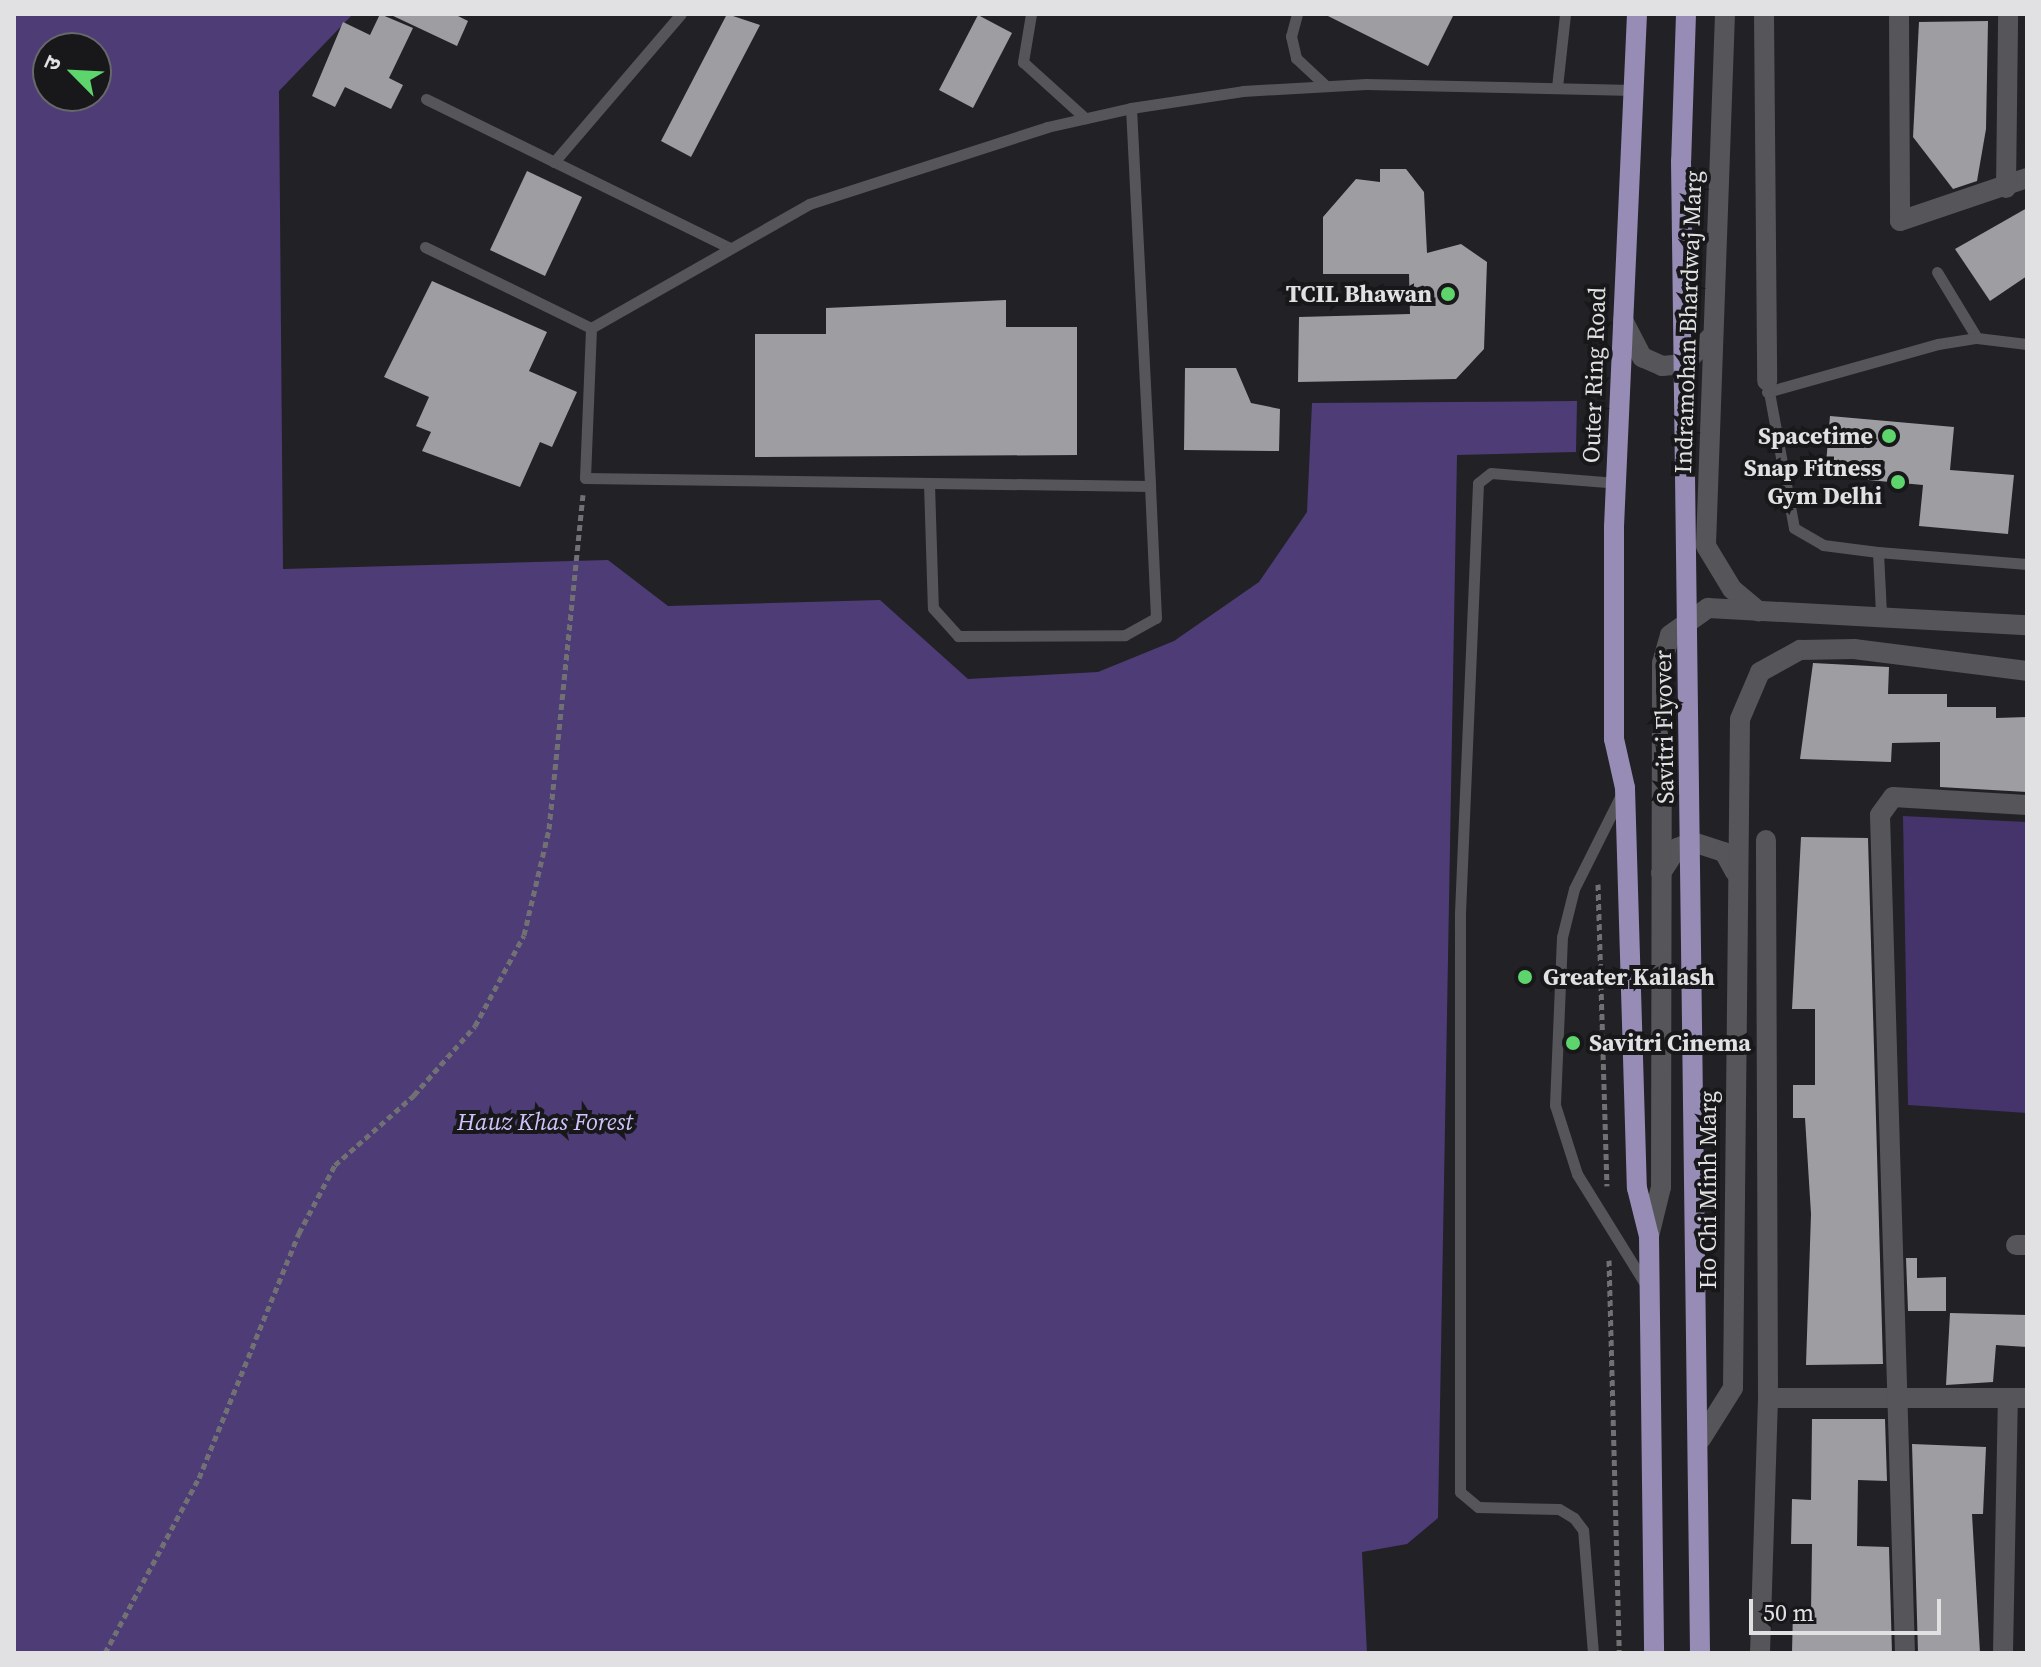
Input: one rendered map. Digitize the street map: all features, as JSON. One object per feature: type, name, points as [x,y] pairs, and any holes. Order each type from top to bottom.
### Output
[{"type":"main road","name":"Outer Ring Road","points":[[1614,739],[1617,483],[1637,14]]},
{"type":"main road","name":"Savitri Flyover","points":[[1686,14],[1681,161],[1701,1439]]},
{"type":"main road","name":"Ho Chi Minh Marg","points":[[1614,739],[1625,788],[1637,1188],[1649,1236],[1654,1653]]},
{"type":"main road","points":[[1700,1653],[1701,1439]]},
{"type":"street","name":"Indramohan Bhardwaj Marg","points":[[1725,14],[1706,546],[1732,589],[1759,612]]},
{"type":"street","points":[[1764,14],[1767,386]]},
{"type":"street","points":[[1899,14],[1900,221],[2006,188],[2027,178]]},
{"type":"street","points":[[2006,188],[2008,14]]},
{"type":"street","points":[[1623,318],[1627,340],[1662,366],[1694,358],[1714,332]]},
{"type":"street","points":[[1759,612],[1881,613],[2027,625]]},
{"type":"street","name":"Ho Chi Minh Marg","points":[[1649,1236],[1661,1187],[1662,663],[1670,635],[1693,613],[1759,612]]},
{"type":"street","name":"Ho Chi Minh Marg","points":[[1701,1439],[1733,1388],[1740,719],[1760,672],[1800,650],[2027,671]]},
{"type":"street","points":[[1905,1653],[1900,1397],[1880,815],[1893,797],[2027,805]]},
{"type":"street","points":[[1760,1653],[1768,1398],[1766,840]]},
{"type":"street","points":[[1660,877],[1677,848],[1710,844],[1724,852],[1737,882]]},
{"type":"street","points":[[1768,1398],[2018,1398],[2003,1653]]},
{"type":"lane","points":[[554,162],[681,14]]},
{"type":"lane","points":[[1031,14],[1023,62],[1085,118]]},
{"type":"lane","points":[[1297,14],[1291,36],[1296,58],[1326,86]]},
{"type":"lane","points":[[1557,87],[1565,14]]},
{"type":"lane","points":[[591,328],[728,247],[809,204],[883,177],[1085,118],[1131,108],[1326,86],[1633,90]]},
{"type":"lane","points":[[426,99],[728,247]]},
{"type":"lane","points":[[929,484],[933,608],[958,636],[1125,635],[1156,618],[1131,108]]},
{"type":"lane","points":[[425,247],[591,328]]},
{"type":"lane","points":[[1937,272],[1977,338]]},
{"type":"lane","points":[[591,328],[585,478],[1150,486]]},
{"type":"lane","points":[[2027,344],[1977,338],[1767,386],[1794,528],[1823,545],[2027,564]]},
{"type":"lane","points":[[1593,1653],[1583,1530],[1574,1518],[1559,1509],[1478,1507],[1460,1492],[1460,913],[1478,483],[1491,473],[1617,483]]},
{"type":"lane","points":[[1878,552],[1881,613]]},
{"type":"lane","points":[[1625,788],[1574,889],[1562,937],[1555,1105],[1577,1174],[1649,1291]]},
{"type":"path","points":[[105,1653],[199,1478],[299,1233],[335,1165],[414,1095],[475,1026],[524,935],[549,829],[585,478]]},
{"type":"shaded area","points":[[1903,816],[2027,822],[2027,1113],[1908,1105]]},
{"type":"green space","name":"Hauz Khas Forest","points":[[14,14],[353,14],[279,91],[283,569],[608,560],[668,606],[880,600],[968,679],[1098,672],[1174,641],[1259,582],[1307,512],[1312,403],[1577,401],[1576,452],[1457,455],[1438,1518],[1407,1544],[1362,1552],[1367,1653],[14,1653]]},
{"type":"building","points":[[380,14],[413,28],[389,78],[403,85],[391,109],[345,87],[335,107],[312,96],[343,22],[370,35]]},
{"type":"building","points":[[389,14],[454,14],[468,21],[457,46]]},
{"type":"building","points":[[727,14],[760,25],[691,157],[661,141]]},
{"type":"building","points":[[1324,14],[1454,14],[1428,66]]},
{"type":"building","points":[[978,15],[1012,33],[973,108],[939,90]]},
{"type":"building","points":[[1988,21],[1986,129],[1977,181],[1953,189],[1913,137],[1919,22]]},
{"type":"building","name":"TCIL Bhawan","points":[[1380,169],[1406,169],[1424,192],[1427,253],[1461,244],[1487,262],[1484,349],[1456,379],[1298,382],[1299,317],[1410,314],[1409,274],[1323,274],[1323,217],[1356,179],[1380,182]]},
{"type":"building","points":[[527,171],[582,197],[545,276],[490,250]]},
{"type":"building","points":[[2027,208],[2027,276],[1990,301],[1955,249]]},
{"type":"building","points":[[432,281],[547,332],[529,371],[577,392],[552,447],[540,442],[520,487],[422,451],[431,432],[416,426],[429,397],[384,377]]},
{"type":"building","points":[[1006,300],[1006,327],[1077,327],[1077,455],[755,457],[755,334],[826,334],[826,308]]},
{"type":"building","points":[[1185,368],[1236,368],[1251,403],[1280,409],[1279,451],[1184,450]]},
{"type":"building","points":[[1830,416],[1954,427],[1950,470],[2014,475],[2008,534],[1919,526],[1923,485],[1825,476]]},
{"type":"building","points":[[1813,663],[1889,667],[1888,694],[1947,694],[1947,707],[1996,707],[1996,718],[2027,717],[2027,792],[1940,787],[1940,742],[1892,743],[1891,762],[1800,759]]},
{"type":"building","points":[[1801,837],[1868,838],[1883,1364],[1806,1365],[1811,1214],[1805,1118],[1793,1118],[1793,1085],[1815,1085],[1815,1009],[1792,1009]]},
{"type":"building","points":[[1906,1258],[1917,1258],[1917,1278],[1946,1277],[1946,1311],[1908,1311]]},
{"type":"building","points":[[1950,1313],[2027,1315],[2027,1347],[1996,1345],[1993,1382],[1946,1385]]},
{"type":"building","points":[[1812,1419],[1885,1419],[1887,1481],[1858,1480],[1857,1546],[1889,1547],[1892,1653],[1792,1653],[1793,1609],[1811,1610],[1812,1544],[1791,1544],[1792,1499],[1811,1500]]},
{"type":"building","points":[[1912,1444],[1986,1447],[1983,1514],[1972,1514],[1980,1653],[1918,1653]]},
{"type":"place","name":"TCIL Bhawan","points":[[1448,294]]},
{"type":"place","name":"Spacetime","points":[[1889,436]]},
{"type":"place","name":"Snap Fitness Gym Delhi","points":[[1898,482]]},
{"type":"place","name":"Greater Kailash","points":[[1525,977]]},
{"type":"place","name":"Savitri Cinema","points":[[1573,1043]]}]
